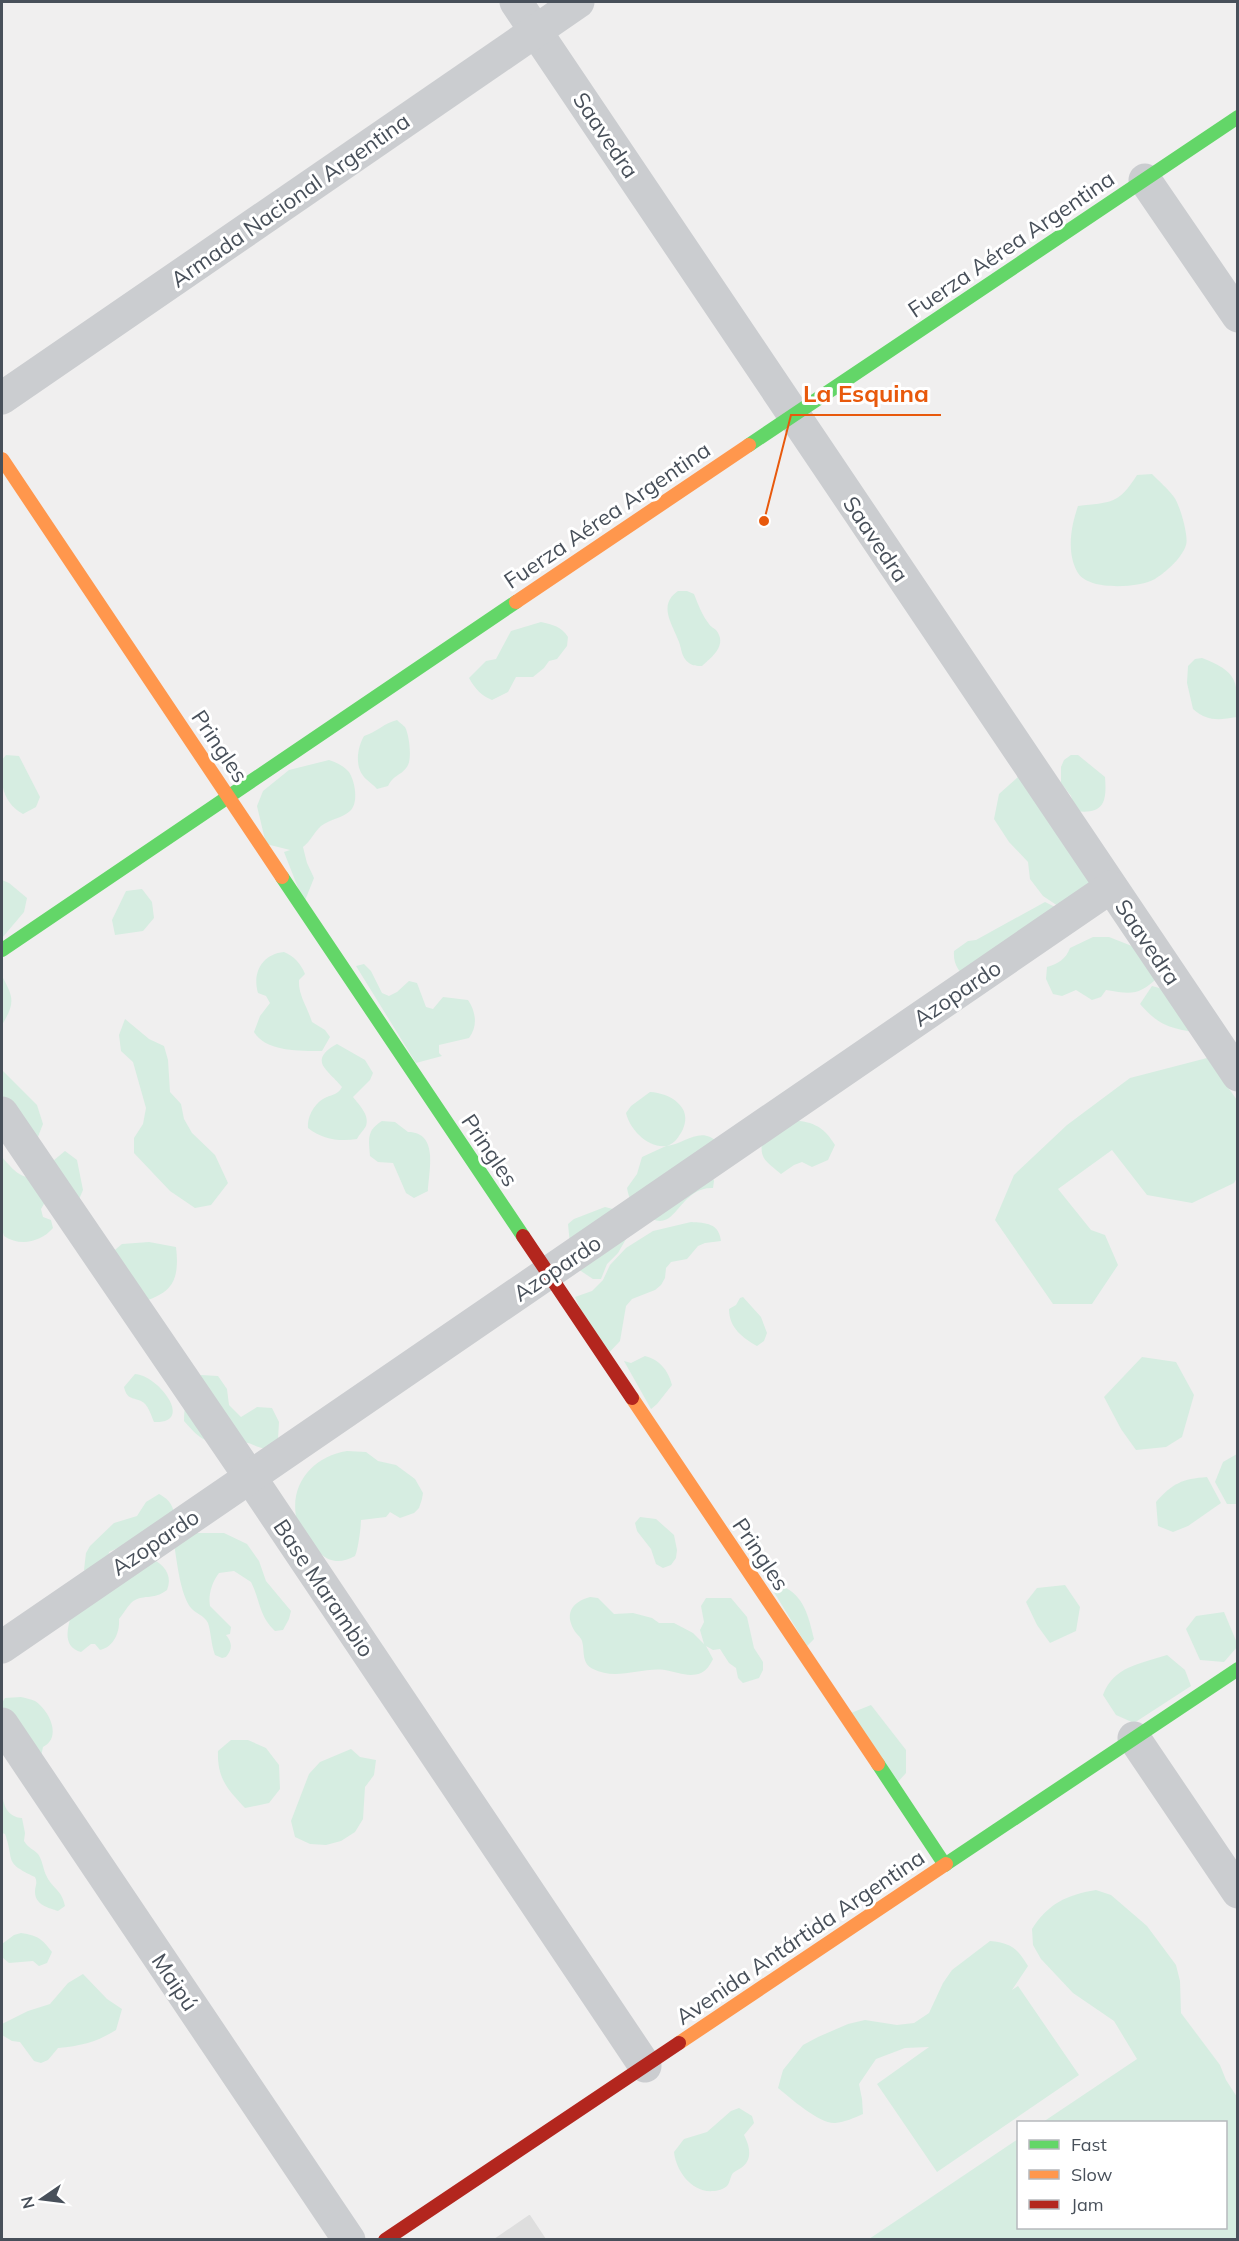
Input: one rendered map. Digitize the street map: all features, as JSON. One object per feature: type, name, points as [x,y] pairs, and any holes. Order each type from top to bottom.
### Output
[{"type":"street","name":"Saavedra","points":[[516,2],[1238,1075]]},
{"type":"street","name":"Armada Nacional Argentina","points":[[2,398],[578,2]]},
{"type":"street","name":"Fuerza Aérea Argentina","points":[[2,950],[228,795],[1238,117]]},
{"type":"street","points":[[1145,180],[1238,316]]},
{"type":"street","name":"Pringles","points":[[2,459],[945,1865]]},
{"type":"street","name":"Azopardo","points":[[2,1647],[1111,887]]},
{"type":"street","name":"Base Marambio","points":[[2,1113],[645,2066]]},
{"type":"street","name":"Avenida Antártida Argentina","points":[[385,2240],[1238,1669]]},
{"type":"street","name":"Maipú","points":[[2,1724],[349,2240]]},
{"type":"street","points":[[1134,1738],[1238,1892]]},
{"type":"shaded area","points":[[529,2215],[546,2239],[494,2239]]},
{"type":"green space","points":[[1152,474],[1172,494],[1179,507],[1187,541],[1181,555],[1164,573],[1148,582],[1115,586],[1092,583],[1084,579],[1074,565],[1071,548],[1073,522],[1078,506],[1113,500],[1124,492],[1137,475]]},
{"type":"green space","points":[[678,591],[694,594],[704,617],[719,635],[717,650],[702,666],[692,665],[684,658],[668,615],[668,602]]},
{"type":"green space","points":[[541,622],[560,628],[568,637],[567,646],[557,659],[549,661],[533,677],[516,677],[508,692],[492,700],[476,689],[469,678],[486,661],[496,659],[511,631]]},
{"type":"green space","points":[[1202,658],[1223,668],[1233,679],[1237,695],[1237,717],[1214,719],[1193,709],[1187,683],[1188,666],[1195,659]]},
{"type":"green space","points":[[397,720],[405,727],[410,746],[408,765],[388,786],[377,789],[362,774],[358,764],[360,746],[364,736]]},
{"type":"green space","points":[[6,755],[19,756],[40,797],[36,807],[23,814],[10,803],[4,791],[2,760]]},
{"type":"green space","points":[[1071,755],[1078,755],[1105,777],[1104,800],[1098,809],[1085,812],[1075,811],[1071,796],[1061,783],[1061,767],[1064,760]]},
{"type":"green space","points":[[329,760],[340,764],[349,772],[353,781],[355,798],[350,811],[321,826],[303,847],[314,878],[304,903],[284,852],[290,850],[266,844],[257,806],[263,791],[289,770]]},
{"type":"green space","points":[[1018,777],[1096,884],[1061,908],[1043,896],[1030,879],[1028,862],[1009,842],[994,819],[999,794]]},
{"type":"green space","points":[[2,880],[27,898],[24,912],[2,938]]},
{"type":"green space","points":[[142,889],[152,902],[154,918],[143,931],[115,935],[112,920],[126,891]]},
{"type":"green space","points":[[1045,902],[1063,911],[968,981],[959,971],[954,951],[968,941],[976,940]]},
{"type":"green space","points":[[1093,937],[1109,937],[1137,948],[1158,977],[1140,991],[1128,993],[1106,990],[1101,997],[1092,1000],[1076,990],[1062,996],[1053,994],[1046,979],[1047,967],[1061,960],[1070,948]]},
{"type":"green space","points":[[284,952],[297,961],[305,974],[299,980],[299,985],[312,1022],[325,1030],[330,1037],[322,1051],[275,1047],[260,1039],[254,1032],[260,1016],[270,1003],[266,996],[258,993],[256,986],[260,966],[270,956]]},
{"type":"green space","points":[[364,964],[371,971],[382,993],[389,996],[409,981],[417,983],[426,1007],[433,1009],[443,997],[468,1000],[475,1019],[474,1029],[469,1038],[439,1045],[439,1053],[442,1056],[416,1063],[356,966]]},
{"type":"green space","points":[[2,976],[11,995],[11,1006],[2,1025]]},
{"type":"green space","points":[[1152,986],[1199,999],[1192,1032],[1163,1024],[1140,1004]]},
{"type":"green space","points":[[125,1019],[149,1039],[164,1046],[168,1060],[170,1092],[181,1104],[184,1119],[192,1133],[215,1155],[228,1183],[211,1205],[195,1208],[170,1191],[134,1153],[134,1138],[143,1124],[146,1108],[133,1062],[121,1051],[119,1035]]},
{"type":"green space","points":[[337,1044],[365,1060],[373,1073],[370,1080],[353,1097],[363,1110],[367,1122],[357,1139],[331,1139],[308,1128],[310,1116],[316,1105],[338,1092],[342,1087],[323,1066],[322,1061],[328,1050]]},
{"type":"green space","points":[[1207,1058],[1237,1100],[1238,1176],[1234,1183],[1192,1203],[1147,1195],[1112,1150],[1058,1189],[1091,1230],[1105,1235],[1118,1265],[1092,1304],[1053,1304],[995,1220],[1014,1175],[1067,1125],[1130,1078]]},
{"type":"green space","points":[[2,1070],[37,1105],[43,1124],[32,1152],[2,1134]]},
{"type":"green space","points":[[650,1092],[672,1098],[685,1114],[683,1129],[675,1141],[667,1146],[699,1136],[712,1138],[718,1143],[711,1173],[714,1181],[713,1188],[700,1190],[663,1221],[654,1220],[636,1207],[630,1199],[627,1188],[637,1174],[642,1157],[666,1146],[653,1144],[641,1137],[631,1126],[626,1113],[631,1106]]},
{"type":"green space","points":[[788,1120],[816,1125],[826,1133],[835,1145],[828,1160],[812,1167],[802,1162],[781,1174],[766,1161],[762,1153],[764,1133]]},
{"type":"green space","points":[[382,1121],[395,1122],[408,1132],[424,1138],[430,1154],[428,1191],[414,1198],[406,1193],[393,1163],[378,1162],[370,1156],[371,1132]]},
{"type":"green space","points":[[65,1151],[77,1160],[83,1190],[77,1204],[53,1161]]},
{"type":"green space","points":[[2,1157],[17,1173],[38,1180],[45,1202],[41,1209],[43,1217],[51,1220],[53,1228],[43,1237],[23,1242],[4,1236],[2,1229]]},
{"type":"green space","points":[[605,1207],[621,1211],[630,1232],[618,1253],[607,1264],[601,1279],[593,1279],[572,1265],[568,1224],[574,1219]]},
{"type":"green space","points":[[691,1222],[715,1227],[721,1241],[705,1243],[698,1246],[687,1259],[671,1262],[666,1268],[665,1278],[661,1285],[655,1290],[632,1299],[626,1306],[620,1341],[603,1359],[575,1297],[592,1291],[603,1280],[610,1265],[626,1248],[653,1231]]},
{"type":"green space","points":[[149,1242],[176,1247],[176,1272],[173,1281],[162,1294],[130,1306],[109,1255],[122,1244]]},
{"type":"green space","points":[[743,1297],[761,1317],[767,1333],[764,1341],[757,1346],[738,1332],[731,1322],[729,1309]]},
{"type":"green space","points":[[645,1356],[663,1366],[672,1385],[651,1409],[624,1361],[631,1363]]},
{"type":"green space","points":[[1142,1357],[1176,1362],[1194,1395],[1182,1437],[1166,1447],[1136,1450],[1121,1429],[1104,1397]]},
{"type":"green space","points":[[135,1374],[154,1382],[169,1399],[173,1408],[172,1415],[166,1421],[154,1422],[146,1405],[127,1394],[124,1387]]},
{"type":"green space","points":[[201,1375],[218,1376],[227,1389],[229,1405],[241,1417],[257,1407],[272,1408],[279,1422],[278,1439],[267,1449],[244,1442],[212,1441],[200,1437],[184,1421],[188,1396]]},
{"type":"green space","points":[[347,1451],[366,1452],[378,1461],[396,1465],[415,1479],[423,1493],[419,1508],[414,1513],[400,1518],[390,1512],[386,1517],[361,1520],[355,1556],[339,1561],[327,1558],[316,1549],[299,1525],[295,1508],[296,1496],[306,1474],[324,1459]]},
{"type":"green space","points":[[1237,1454],[1237,1504],[1227,1504],[1215,1482],[1223,1462]]},
{"type":"green space","points":[[1207,1477],[1221,1503],[1188,1526],[1173,1532],[1158,1526],[1156,1502],[1162,1496],[1178,1483]]},
{"type":"green space","points":[[159,1494],[172,1505],[175,1522],[109,1552],[108,1559],[91,1574],[84,1570],[86,1553],[90,1546],[114,1523],[137,1516],[146,1502]]},
{"type":"green space","points":[[640,1517],[656,1519],[674,1535],[677,1550],[676,1558],[671,1565],[663,1568],[656,1564],[651,1549],[637,1531],[635,1523]]},
{"type":"green space","points":[[195,1533],[224,1533],[247,1544],[259,1561],[266,1581],[291,1611],[283,1630],[275,1631],[265,1619],[251,1582],[234,1571],[219,1573],[211,1589],[210,1606],[231,1627],[230,1634],[226,1635],[231,1646],[226,1657],[215,1655],[208,1623],[187,1602],[174,1544]]},
{"type":"green space","points":[[156,1561],[168,1574],[167,1590],[157,1595],[139,1598],[131,1603],[119,1619],[115,1638],[109,1646],[100,1650],[95,1644],[91,1644],[81,1652],[75,1650],[68,1637],[71,1616]]},
{"type":"green space","points":[[1065,1585],[1080,1607],[1076,1631],[1050,1643],[1037,1625],[1026,1602],[1037,1588]]},
{"type":"green space","points":[[786,1588],[798,1597],[808,1617],[814,1639],[807,1646],[772,1589]]},
{"type":"green space","points":[[590,1597],[598,1598],[614,1614],[633,1613],[652,1618],[659,1623],[674,1623],[693,1633],[704,1644],[700,1630],[704,1622],[701,1606],[706,1598],[731,1598],[747,1617],[754,1648],[763,1662],[763,1670],[759,1678],[743,1683],[738,1678],[736,1668],[729,1663],[720,1649],[713,1650],[706,1646],[713,1659],[701,1673],[687,1675],[656,1670],[611,1674],[593,1669],[585,1660],[581,1638],[574,1630],[570,1618],[575,1605]]},
{"type":"green space","points":[[1224,1612],[1237,1647],[1224,1662],[1200,1660],[1186,1629],[1196,1616]]},
{"type":"green space","points":[[1167,1655],[1185,1670],[1191,1686],[1134,1723],[1116,1715],[1103,1695],[1108,1685],[1121,1672]]},
{"type":"green space","points":[[21,1697],[33,1700],[40,1705],[52,1724],[52,1737],[43,1747],[38,1770],[2,1732],[2,1703],[5,1698]]},
{"type":"green space","points":[[871,1705],[906,1750],[906,1773],[895,1785],[851,1713]]},
{"type":"green space","points":[[231,1740],[248,1740],[266,1748],[279,1765],[280,1789],[269,1803],[245,1808],[224,1782],[219,1769],[218,1751]]},
{"type":"green space","points":[[351,1749],[360,1757],[376,1760],[374,1775],[365,1787],[363,1819],[355,1832],[341,1841],[326,1845],[310,1844],[295,1837],[291,1821],[309,1774],[320,1762]]},
{"type":"green space","points":[[2,1791],[3,1801],[9,1813],[22,1818],[24,1841],[38,1854],[49,1881],[62,1896],[65,1906],[58,1911],[37,1900],[35,1877],[18,1868],[12,1860],[5,1834],[2,1833]]},
{"type":"green space","points":[[1096,1890],[1111,1895],[1147,1926],[1176,1965],[1180,1981],[1181,2013],[1220,2065],[1237,2097],[1237,2239],[869,2239],[1017,2140],[1017,2229],[1227,2229],[1227,2121],[1044,2121],[1137,2059],[1114,2021],[1073,1993],[1041,1959],[1033,1945],[1032,1929],[1038,1920],[1051,1907],[1076,1895]]},
{"type":"green space","points":[[21,1933],[39,1938],[52,1952],[47,1963],[39,1966],[33,1961],[9,1963],[2,1957],[2,1944]]},
{"type":"green space","points":[[990,1941],[1008,1945],[1017,1951],[1028,1966],[1012,1990],[1018,1986],[1079,2075],[937,2172],[877,2084],[929,2047],[905,2048],[876,2059],[859,2084],[863,2114],[842,2122],[835,2123],[821,2119],[805,2110],[778,2088],[783,2070],[803,2045],[818,2037],[848,2024],[865,2020],[897,2025],[914,2023],[929,2013],[943,1983],[952,1970]]},
{"type":"green space","points":[[83,1974],[107,1999],[122,2009],[116,2030],[88,2043],[58,2048],[48,2060],[41,2063],[34,2061],[20,2042],[12,2041],[2,2035],[2,2024],[28,2011],[50,2004],[68,1983]]},
{"type":"green space","points":[[739,2108],[752,2116],[754,2123],[744,2135],[749,2149],[749,2157],[745,2165],[733,2173],[728,2185],[724,2188],[705,2191],[692,2185],[678,2166],[674,2152],[684,2139],[707,2132],[731,2111]]},
{"type":"traffic: fast","points":[[749,445],[1238,117]]},
{"type":"traffic: fast","points":[[2,950],[516,602]]},
{"type":"traffic: fast","points":[[282,877],[523,1236]]},
{"type":"traffic: fast","points":[[946,1864],[1238,1669]]},
{"type":"traffic: fast","points":[[878,1764],[945,1865]]},
{"type":"traffic: slow","points":[[516,602],[749,445]]},
{"type":"traffic: slow","points":[[2,459],[282,877]]},
{"type":"traffic: slow","points":[[632,1398],[878,1764]]},
{"type":"traffic: slow","points":[[679,2043],[946,1864]]},
{"type":"traffic: jam","points":[[523,1236],[632,1398]]},
{"type":"traffic: jam","points":[[385,2240],[679,2043]]},
{"type":"place","name":"La Esquina","points":[[764,521]]}]
